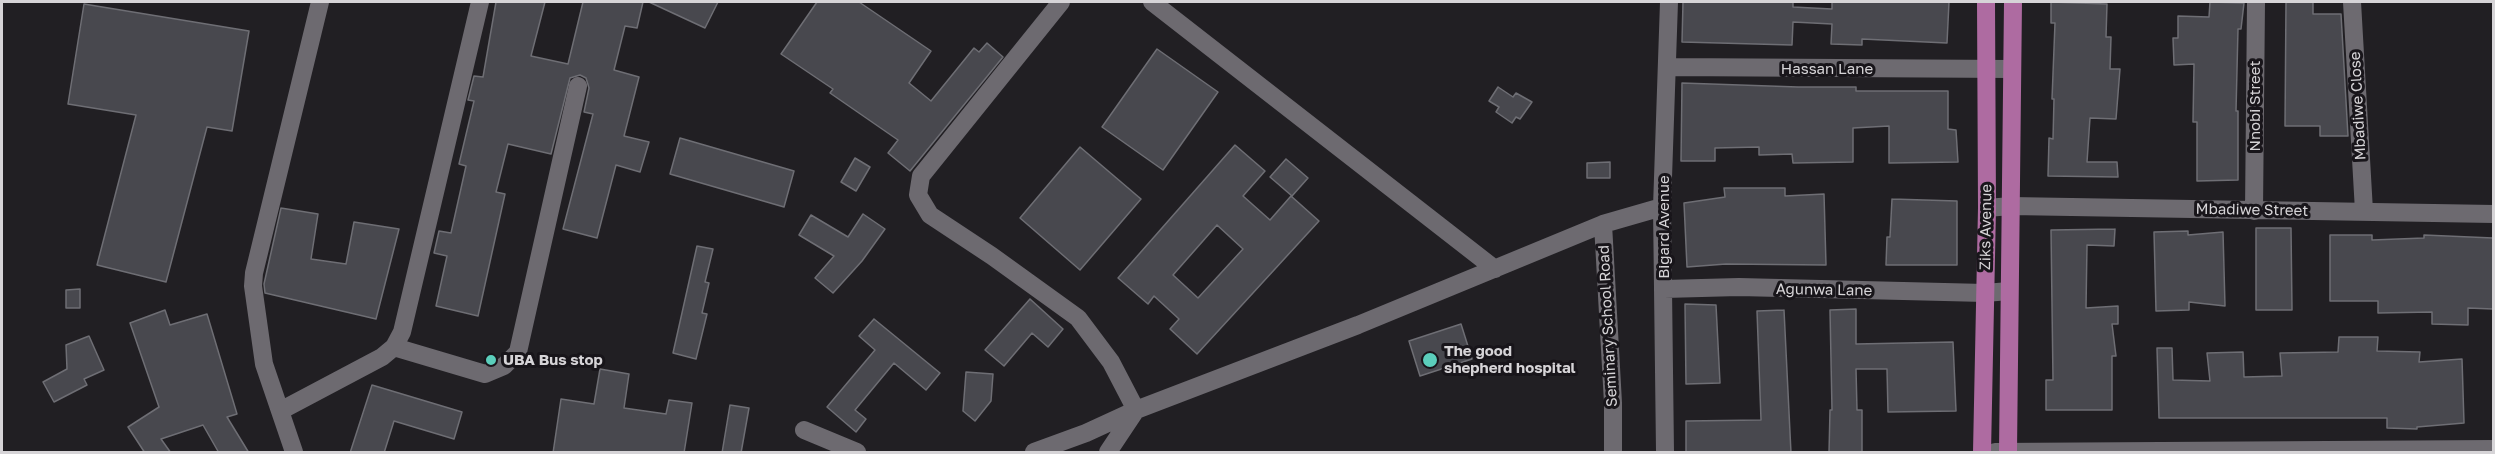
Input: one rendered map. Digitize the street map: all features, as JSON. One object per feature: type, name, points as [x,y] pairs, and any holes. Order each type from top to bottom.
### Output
[{"type":"main road","name":"Ziks Avenue","points":[[1982,453],[1986,208],[1986,2]]},
{"type":"main road","name":"Ziks Avenue","points":[[2004,452],[2011,206],[2013,2]]},
{"type":"street","points":[[294,453],[264,364],[253,286],[254,273],[320,2]]},
{"type":"street","points":[[280,411],[382,357],[394,347],[402,332],[480,2]]},
{"type":"street","points":[[1061,2],[921,176],[918,195],[930,215],[992,256],[1077,318],[1110,362],[1136,410]]},
{"type":"street","points":[[1152,2],[1495,269]]},
{"type":"street","name":"Bigard Avenue","points":[[1665,453],[1662,207],[1669,2]]},
{"type":"street","name":"Nnobi Street","points":[[2254,211],[2256,2]]},
{"type":"street","name":"Mbadiwe Close","points":[[2352,2],[2364,211]]},
{"type":"street","name":"Hassan Lane","points":[[1668,67],[2011,69]]},
{"type":"street","points":[[394,347],[484,374],[504,366],[519,352],[578,86]]},
{"type":"street","name":"Mbadiwe Street","points":[[1986,208],[2011,206],[2493,214]]},
{"type":"street","name":"Seminary School Road","points":[[1613,453],[1613,403],[1603,224],[1662,207]]},
{"type":"street","points":[[1034,453],[1086,434],[1136,410],[1495,269],[1603,224]]},
{"type":"street","name":"Agunwa Lane","points":[[1664,289],[1750,288],[1985,293],[2009,291]]},
{"type":"street","points":[[1108,453],[1136,410]]},
{"type":"street","points":[[804,430],[857,453]]},
{"type":"street","points":[[2004,452],[2483,450]]},
{"type":"building","points":[[496,2],[545,2],[531,56],[568,64],[583,2],[643,2],[637,28],[625,26],[614,70],[639,77],[624,136],[649,142],[640,172],[616,165],[597,238],[563,229],[593,114],[584,112],[589,88],[586,78],[580,75],[570,78],[551,154],[508,144],[496,192],[505,194],[478,316],[436,306],[447,256],[434,253],[439,231],[451,233],[466,166],[459,164],[474,101],[468,100],[474,76],[483,77]]},
{"type":"building","points":[[649,2],[718,2],[705,28]]},
{"type":"building","points":[[817,2],[859,2],[931,51],[909,83],[931,101],[974,48],[979,52],[987,43],[1003,57],[910,171],[888,153],[898,140],[830,93],[833,89],[781,54]]},
{"type":"building","points":[[1683,2],[1793,2],[1793,7],[1832,9],[1832,2],[1949,2],[1947,43],[1862,39],[1862,45],[1831,44],[1832,24],[1793,22],[1792,45],[1682,42]]},
{"type":"building","points":[[2051,2],[2107,4],[2106,37],[2111,37],[2110,69],[2120,69],[2116,119],[2090,118],[2087,162],[2117,162],[2118,177],[2048,176],[2049,138],[2053,139],[2054,99],[2052,99],[2055,23],[2051,23]]},
{"type":"building","points":[[2210,2],[2244,3],[2241,29],[2238,29],[2236,111],[2238,111],[2238,180],[2197,181],[2197,122],[2193,122],[2194,64],[2174,65],[2173,38],[2178,38],[2178,16],[2209,17]]},
{"type":"building","points":[[2286,2],[2313,2],[2313,14],[2341,14],[2348,136],[2320,136],[2320,126],[2285,126]]},
{"type":"building","points":[[84,4],[249,31],[232,131],[207,127],[166,282],[97,265],[136,115],[68,104]]},
{"type":"building","points":[[1157,49],[1218,92],[1163,170],[1102,127]]},
{"type":"building","points":[[1682,83],[1856,87],[1856,91],[1948,91],[1948,129],[1956,130],[1958,162],[1889,163],[1889,126],[1853,128],[1853,162],[1793,163],[1792,154],[1759,155],[1759,147],[1715,148],[1715,161],[1681,161]]},
{"type":"building","points":[[1498,87],[1513,97],[1516,93],[1532,102],[1520,119],[1516,117],[1512,123],[1496,112],[1499,107],[1489,101]]},
{"type":"building","points":[[680,138],[794,171],[784,207],[670,174]]},
{"type":"building","points":[[1235,145],[1265,171],[1243,196],[1270,220],[1291,196],[1319,221],[1197,354],[1170,329],[1179,319],[1154,296],[1148,304],[1118,278]],"holes":[[[1217,225],[1243,249],[1198,298],[1173,275]]]},
{"type":"building","points":[[1080,147],[1141,199],[1080,270],[1020,218]]},
{"type":"building","points":[[855,158],[870,167],[856,191],[841,182]]},
{"type":"building","points":[[1286,159],[1308,178],[1292,196],[1270,177]]},
{"type":"building","points":[[1610,162],[1610,178],[1587,178],[1587,163]]},
{"type":"building","points":[[1724,188],[1785,188],[1785,196],[1824,194],[1826,265],[1726,264],[1687,267],[1684,203],[1725,197]]},
{"type":"building","points":[[1892,199],[1957,201],[1957,265],[1886,265]]},
{"type":"building","points":[[281,208],[318,214],[311,259],[346,264],[354,222],[399,229],[376,319],[265,293],[264,284]]},
{"type":"building","points":[[863,214],[885,229],[862,261],[833,293],[815,278],[834,256],[799,235],[811,215],[848,237]]},
{"type":"building","points":[[2256,228],[2291,228],[2292,310],[2256,310]]},
{"type":"building","points":[[2115,229],[2114,246],[2087,245],[2086,308],[2118,306],[2118,324],[2112,324],[2116,356],[2112,356],[2112,410],[2046,410],[2046,380],[2053,380],[2051,230]]},
{"type":"building","points":[[2188,231],[2188,235],[2223,232],[2225,306],[2189,302],[2189,310],[2156,311],[2154,232]]},
{"type":"building","points":[[2330,235],[2372,235],[2372,240],[2424,238],[2424,235],[2493,238],[2493,309],[2468,308],[2468,325],[2432,324],[2432,312],[2378,313],[2378,301],[2330,301]]},
{"type":"building","points":[[697,246],[713,249],[705,282],[709,283],[702,313],[707,314],[696,359],[673,353]]},
{"type":"building","points":[[80,289],[80,308],[66,308],[66,290]]},
{"type":"building","points":[[1030,299],[1063,329],[1048,347],[1032,333],[1004,366],[985,350]]},
{"type":"building","points":[[1685,304],[1716,305],[1720,383],[1686,384]]},
{"type":"building","points":[[1856,309],[1856,344],[1953,342],[1956,411],[1888,412],[1887,369],[1856,369],[1857,410],[1862,410],[1862,453],[1829,453],[1830,410],[1832,410],[1830,310]]},
{"type":"building","points":[[165,310],[170,325],[207,314],[237,414],[227,417],[249,453],[219,453],[203,425],[161,439],[171,453],[145,453],[128,427],[159,407],[130,323]]},
{"type":"building","points":[[1784,310],[1791,453],[1686,453],[1686,421],[1761,420],[1757,311]]},
{"type":"building","points":[[874,319],[940,373],[926,390],[894,363],[855,410],[866,419],[856,432],[827,407],[875,350],[859,336]]},
{"type":"building","points":[[1461,324],[1472,359],[1420,376],[1409,341]]},
{"type":"building","points":[[89,336],[104,370],[84,379],[87,385],[54,402],[43,382],[67,369],[66,345]]},
{"type":"building","points":[[2339,337],[2378,337],[2377,351],[2420,352],[2419,362],[2462,359],[2464,423],[2417,427],[2417,429],[2387,428],[2387,418],[2159,418],[2157,348],[2172,348],[2173,380],[2210,381],[2207,353],[2243,352],[2244,377],[2282,376],[2280,353],[2338,352]]},
{"type":"building","points":[[600,369],[629,374],[624,408],[666,414],[669,400],[692,403],[684,453],[553,453],[561,399],[594,404]]},
{"type":"building","points":[[966,372],[993,374],[991,401],[975,421],[963,411]]},
{"type":"building","points":[[372,385],[462,412],[454,439],[394,421],[384,453],[350,453]]},
{"type":"building","points":[[730,405],[749,408],[741,453],[722,453]]},
{"type":"place","name":"UBA Bus stop","points":[[491,360]]},
{"type":"place","name":"The good shepherd hospital","points":[[1430,360]]}]
